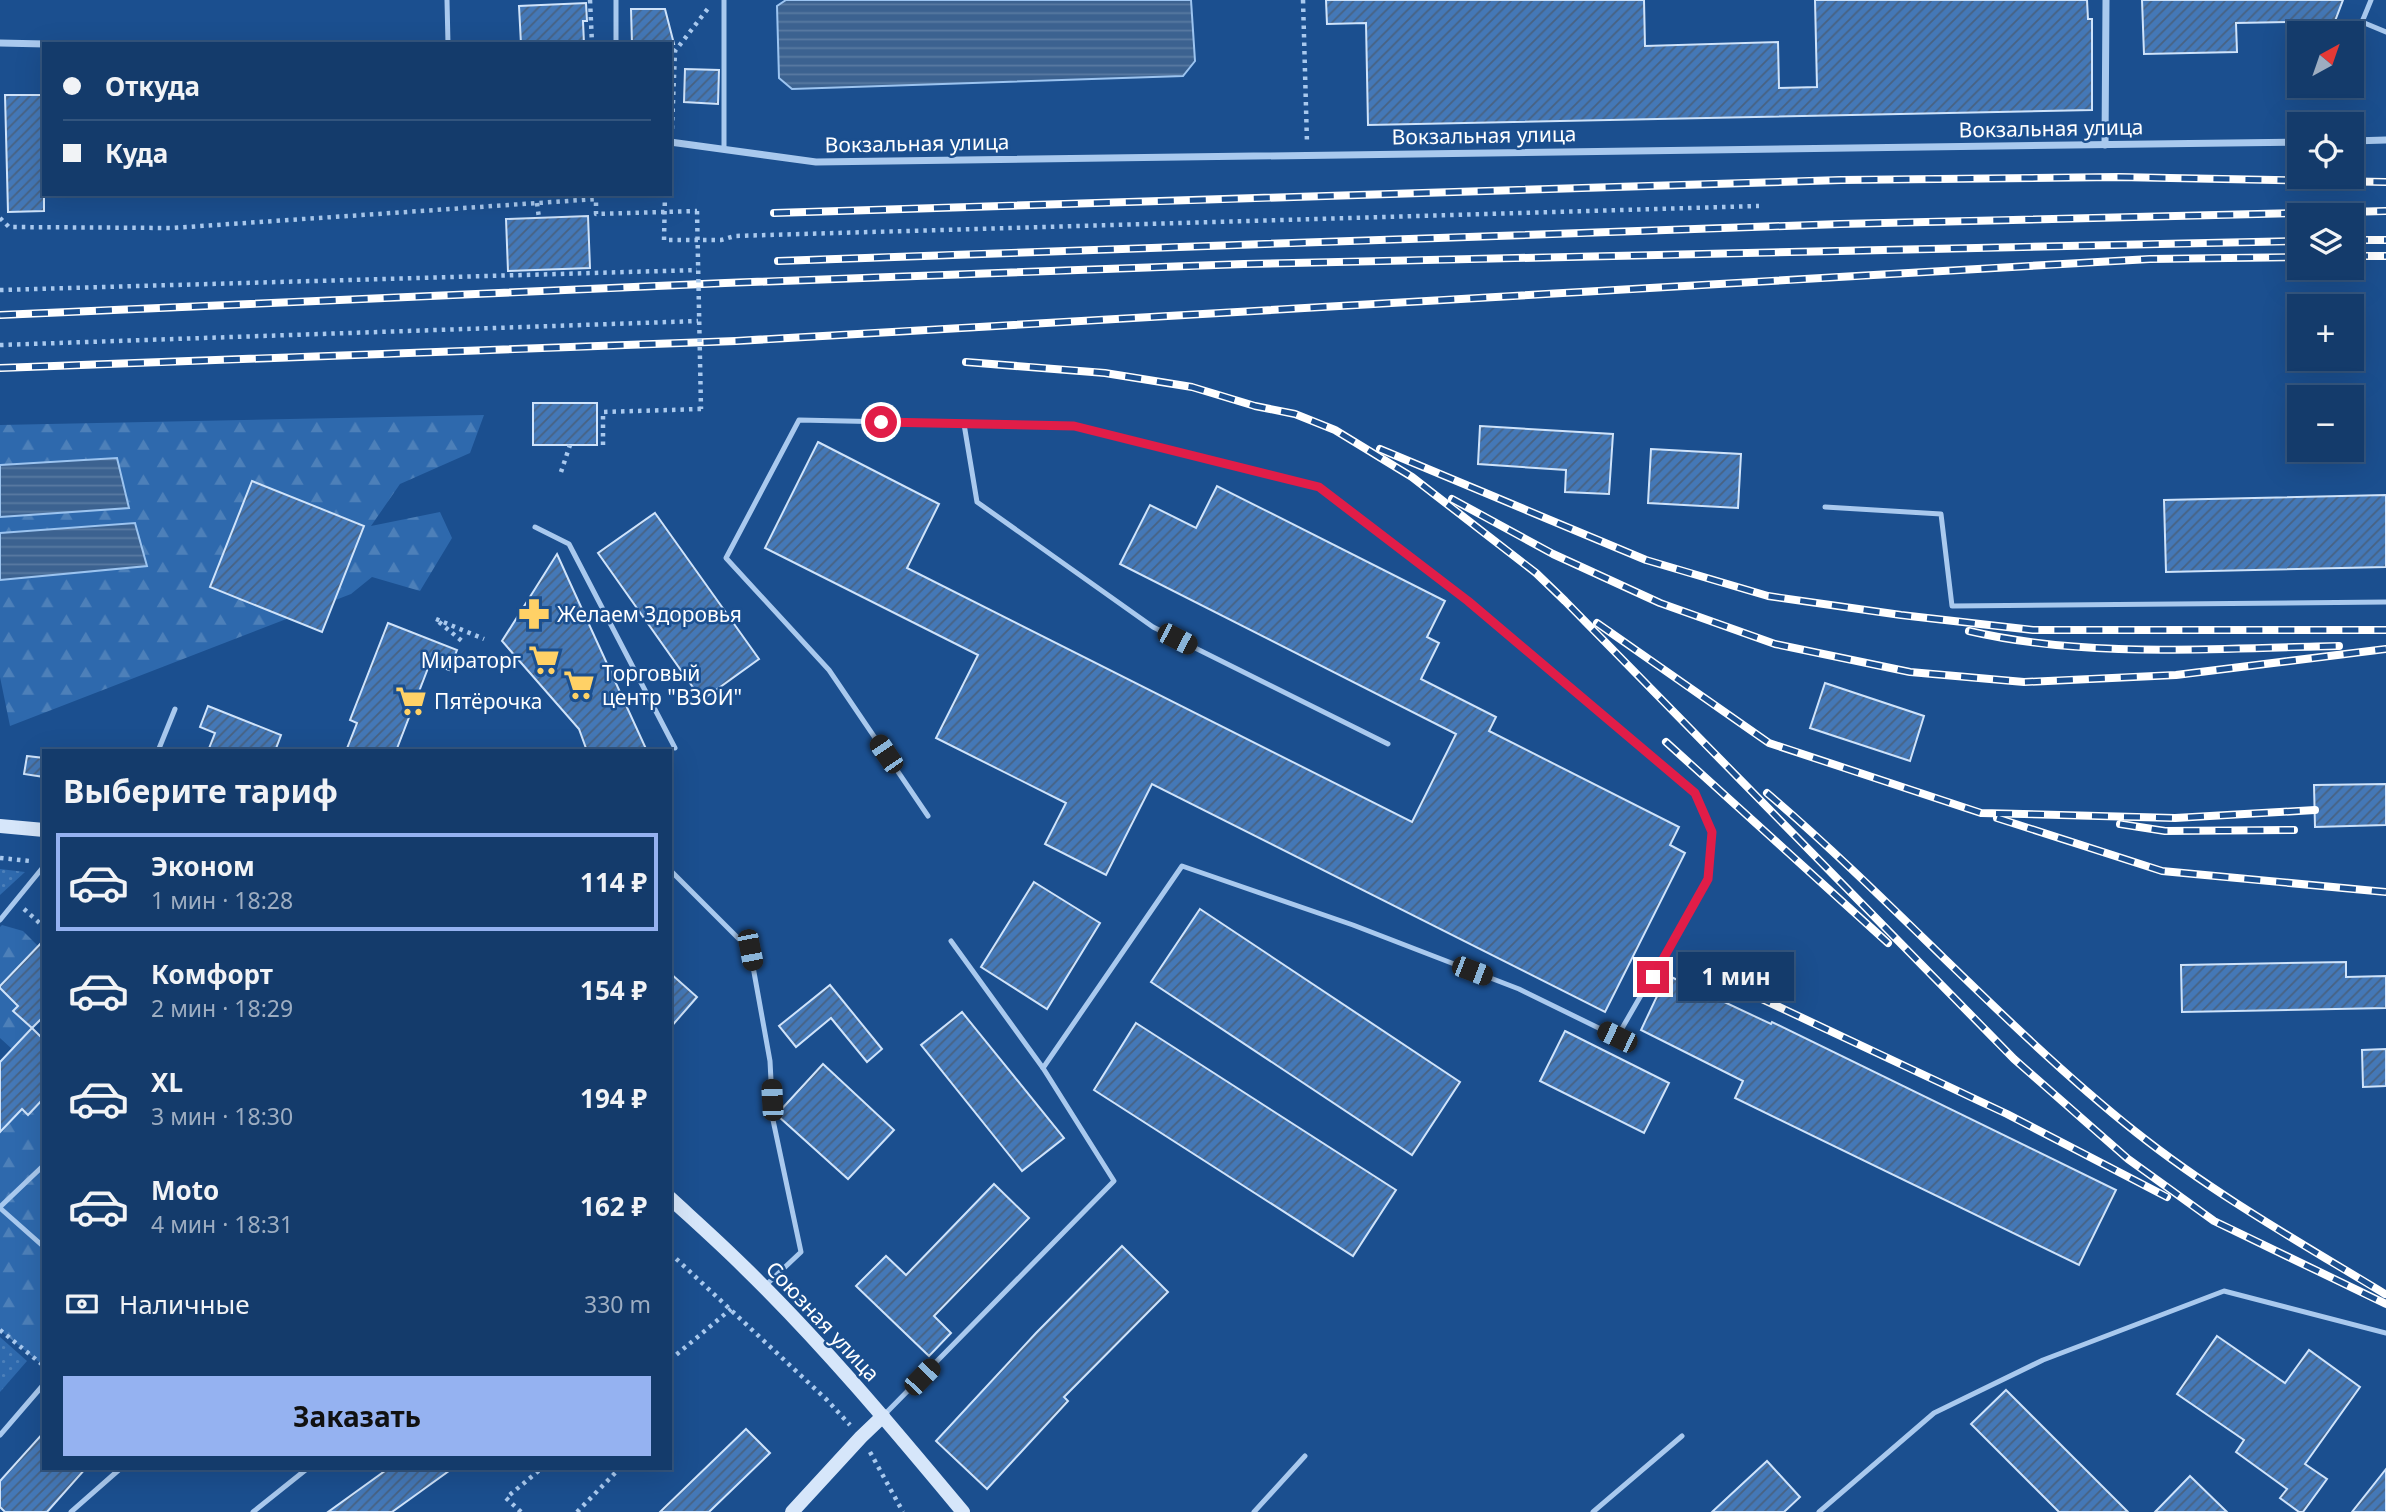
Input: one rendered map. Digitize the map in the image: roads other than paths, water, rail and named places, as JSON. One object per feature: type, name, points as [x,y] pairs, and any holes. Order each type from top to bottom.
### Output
[{"type":"street","points":[[2105,145],[2106,0]]},
{"type":"street","points":[[0,43],[42,44]]},
{"type":"street","points":[[2364,141],[2386,140]]},
{"type":"street","name":"Вокзальная улица","points":[[672,142],[816,162],[2287,142]]},
{"type":"street","points":[[0,826],[42,831]]},
{"type":"street","name":"Союзная улица","points":[[672,1200],[764,1287],[883,1416],[963,1512]]},
{"type":"street","points":[[792,1512],[860,1437],[883,1416]]},
{"type":"lane","points":[[447,0],[448,42]]},
{"type":"lane","points":[[616,0],[616,42]]},
{"type":"lane","points":[[724,0],[724,149]]},
{"type":"lane","points":[[2371,0],[2362,23],[2386,32]]},
{"type":"lane","points":[[928,816],[829,670],[726,558],[799,420],[1074,426],[1319,487],[1468,601],[1695,793],[1712,832],[1708,879],[1617,1037],[1506,984],[1353,925],[1182,866],[1043,1068]]},
{"type":"lane","points":[[964,424],[977,502],[1153,627],[1388,744]]},
{"type":"lane","points":[[1825,507],[1941,514],[1952,606],[2386,602]]},
{"type":"lane","points":[[535,527],[569,544],[675,748]]},
{"type":"lane","points":[[159,749],[175,709]]},
{"type":"lane","points":[[0,920],[42,868]]},
{"type":"lane","points":[[672,872],[750,950],[770,1061],[773,1120],[801,1252],[764,1287]]},
{"type":"lane","points":[[883,1416],[1114,1181],[1043,1068],[951,941]]},
{"type":"lane","points":[[42,1168],[0,1207],[42,1245]]},
{"type":"lane","points":[[1819,1512],[1934,1413],[2043,1360],[2224,1291],[2386,1333]]},
{"type":"lane","points":[[0,1435],[42,1386]]},
{"type":"lane","points":[[1593,1512],[1682,1436]]},
{"type":"lane","points":[[1254,1512],[1305,1456]]},
{"type":"lane","points":[[71,1512],[119,1470]]},
{"type":"lane","points":[[253,1512],[306,1470]]},
{"type":"railway","points":[[774,213],[1841,180],[2118,177],[2386,182]]},
{"type":"railway","points":[[778,261],[1840,224],[2386,211]]},
{"type":"railway","points":[[2364,240],[2386,240]]},
{"type":"railway","points":[[0,315],[725,283],[1244,264],[2287,241]]},
{"type":"railway","points":[[2364,256],[2386,256]]},
{"type":"railway","points":[[0,368],[736,341],[2150,259],[2287,257]]},
{"type":"railway","points":[[966,362],[1105,373],[1192,387],[1255,406],[1295,414],[1335,430],[1412,477],[1536,573],[2014,1059],[2128,1159],[2214,1221],[2386,1304]]},
{"type":"railway","points":[[1380,449],[1646,560],[1768,596],[2033,630],[2386,630]]},
{"type":"railway","points":[[1452,499],[1553,554],[1660,603],[1775,644],[1910,672],[2024,682],[2176,675],[2386,649]]},
{"type":"railway","points":[[1597,623],[1769,743],[1981,813],[2175,818],[2315,810]]},
{"type":"railway","points":[[1969,631],[2014,640],[2107,649],[2200,650],[2339,646]]},
{"type":"railway","points":[[1666,742],[1888,943]]},
{"type":"railway","points":[[1767,793],[1860,877],[2042,1051],[2137,1133],[2227,1197],[2385,1294]]},
{"type":"railway","points":[[1997,818],[2162,871],[2386,892]]},
{"type":"railway","points":[[2120,824],[2165,831],[2294,830]]},
{"type":"railway","points":[[1698,969],[2007,1114],[2167,1197]]},
{"type":"place","name":"Желаем Здоровья","points":[[534,614]]},
{"type":"place","name":"Мираторг","points":[[544,660]]},
{"type":"place","name":"Торговый центр \"ВЗОИ\"","points":[[579,685]]},
{"type":"place","name":"Пятёрочка","points":[[411,701]]}]
